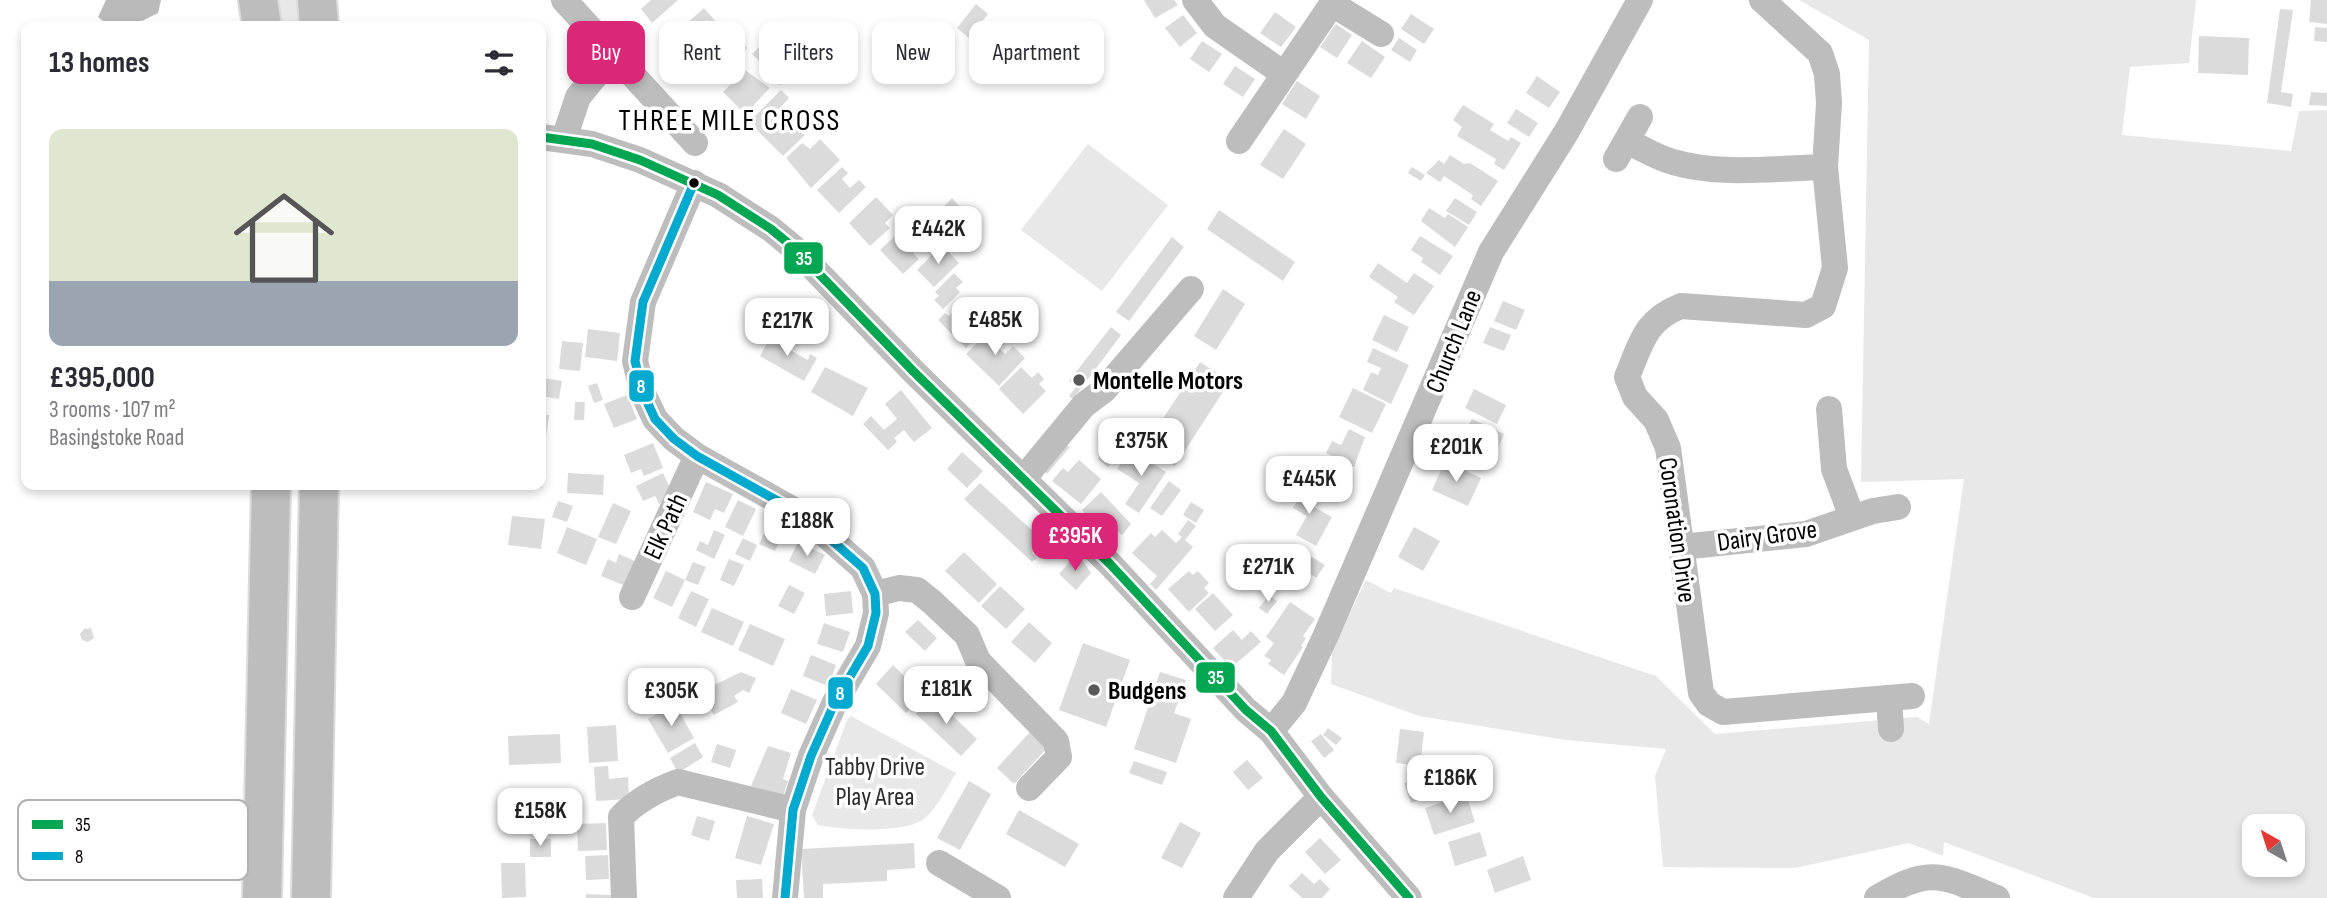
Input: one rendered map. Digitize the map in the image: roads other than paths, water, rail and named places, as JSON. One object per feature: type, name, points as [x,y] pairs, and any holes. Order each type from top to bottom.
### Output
[{"type":"highway","points":[[258,0],[261,21]]},
{"type":"highway","points":[[317,0],[319,21]]},
{"type":"highway","points":[[262,898],[271,490]]},
{"type":"highway","points":[[311,898],[319,490]]},
{"type":"street","points":[[331,0],[338,21]]},
{"type":"street","points":[[564,0],[583,21]]},
{"type":"street","points":[[1195,0],[1216,26],[1284,75]]},
{"type":"street","name":"Church Lane","points":[[1271,731],[1294,703],[1326,635],[1491,252],[1580,108],[1640,0]]},
{"type":"street","name":"Coronation Drive","points":[[1762,0],[1820,53],[1827,74],[1829,103],[1825,167],[1835,268],[1824,306],[1806,315],[1681,306],[1662,313],[1648,328],[1628,377],[1635,397],[1656,420],[1668,448],[1701,693],[1709,704],[1723,712],[1900,697],[1891,729]]},
{"type":"street","points":[[1239,141],[1333,2],[1381,34]]},
{"type":"street","points":[[589,84],[552,138],[613,150],[694,183],[771,229],[794,248],[914,372],[1110,564],[1246,710],[1271,731],[1321,797],[1409,898]]},
{"type":"street","points":[[634,84],[660,120],[695,143]]},
{"type":"street","points":[[1640,117],[1622,151],[1693,166],[1726,169],[1825,167]]},
{"type":"street","points":[[694,183],[643,302],[635,361],[643,393],[655,419],[697,456],[803,515],[863,568],[875,594],[876,613],[869,646],[835,702],[811,756],[793,810],[785,898]]},
{"type":"street","points":[[1023,479],[1084,405],[1104,390],[1191,289]]},
{"type":"street","name":"Dairy Grove","points":[[1829,409],[1834,469],[1852,517]]},
{"type":"street","name":"Elk Path","points":[[632,597],[697,456]]},
{"type":"street","name":"Dairy Grove","points":[[1681,547],[1806,534],[1852,517],[1898,507]]},
{"type":"street","points":[[875,594],[899,589],[917,590],[932,602],[967,635],[978,661],[1056,741],[1059,757],[1029,788]]},
{"type":"street","points":[[624,898],[621,817],[634,803],[662,788],[678,782],[793,810]]},
{"type":"street","points":[[1236,898],[1267,851],[1321,797]]},
{"type":"street","points":[[939,863],[967,890],[998,898]]},
{"type":"street","points":[[1877,898],[1922,876],[1943,876],[1997,898]]},
{"type":"place","name":"Montelle Motors","points":[[1079,380]]},
{"type":"place","name":"Budgens","points":[[1094,690]]},
{"type":"district","name":"THREE MILE CROSS","points":[[730,120]]},
{"type":"park label","name":"Tabby Drive Play Area","points":[[875,781]]}]
